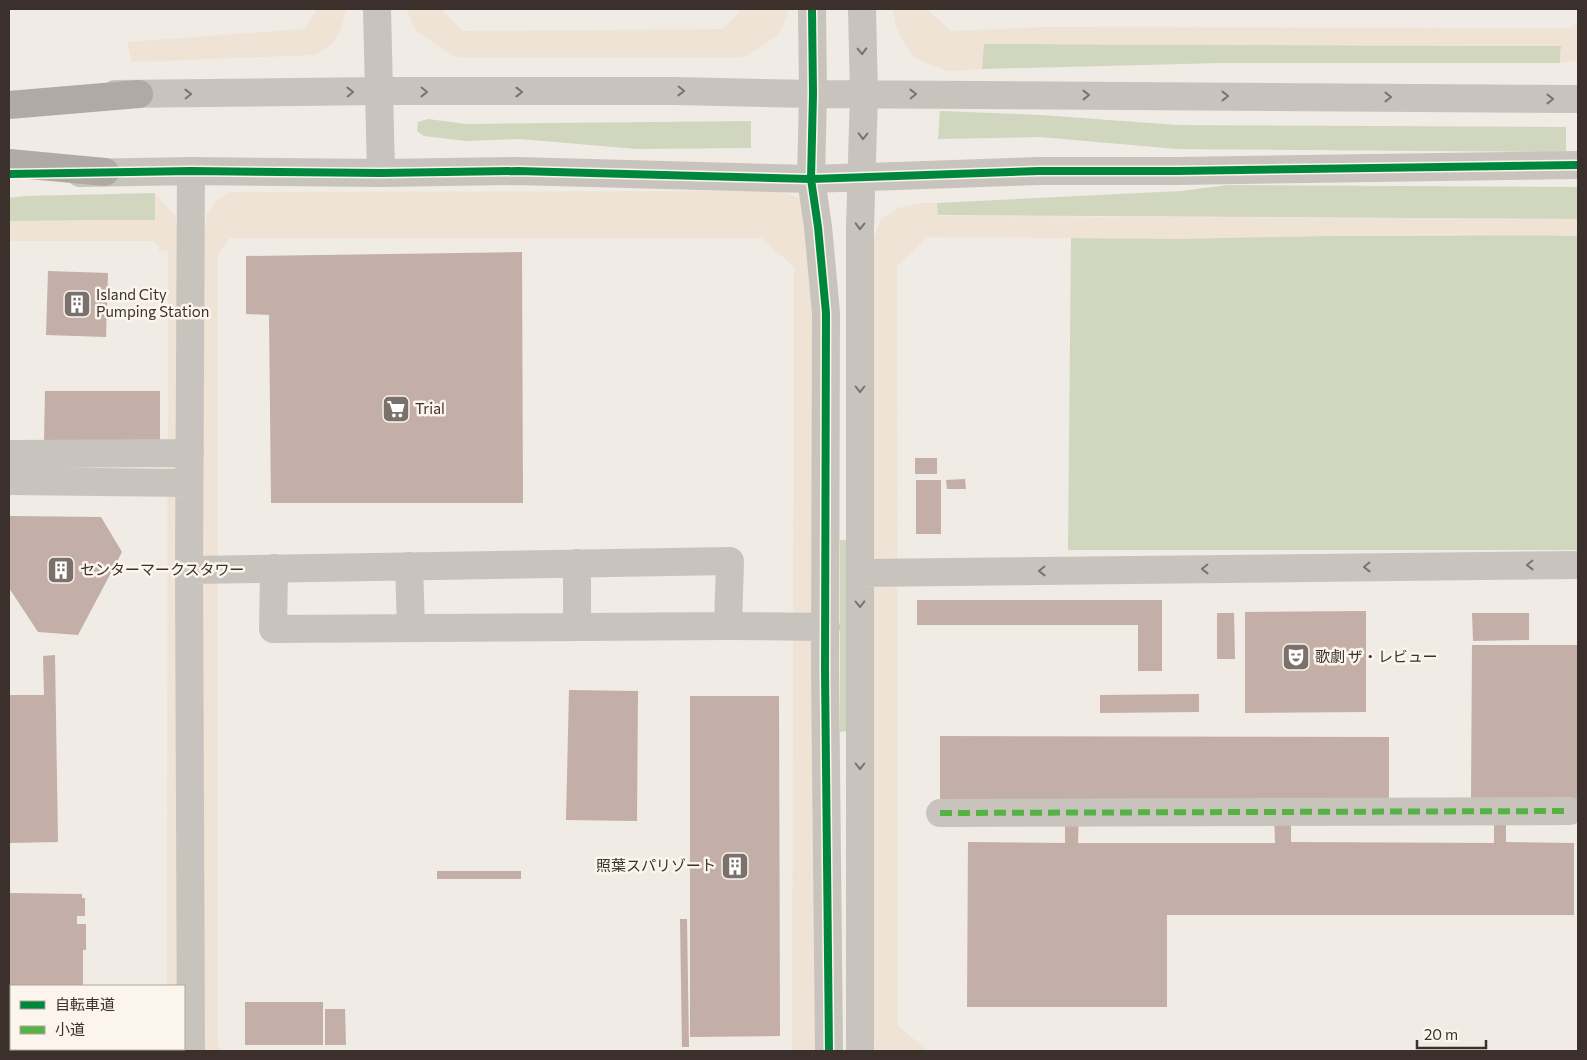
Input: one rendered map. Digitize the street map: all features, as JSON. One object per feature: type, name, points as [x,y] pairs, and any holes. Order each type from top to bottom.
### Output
[{"type":"highway","points":[[9,105],[139,94]]},
{"type":"highway","points":[[9,163],[105,172]]},
{"type":"street","points":[[377,9],[381,173]]},
{"type":"street","points":[[812,9],[811,179],[818,227],[826,313],[825,670],[829,1051]]},
{"type":"street","points":[[860,1051],[860,236],[864,94],[862,9]]},
{"type":"street","points":[[9,92],[139,94],[378,91],[674,91],[813,94],[1578,99]]},
{"type":"street","points":[[9,174],[191,171],[381,173],[518,171],[811,179],[1039,171],[1177,171],[1578,165]]},
{"type":"street","points":[[191,171],[189,570],[191,1051]]},
{"type":"street","points":[[9,454],[190,453]]},
{"type":"street","points":[[9,481],[190,483]]},
{"type":"street","points":[[189,570],[730,561],[728,626]]},
{"type":"street","points":[[577,563],[577,627]]},
{"type":"street","points":[[860,573],[1578,565]]},
{"type":"street","points":[[410,566],[412,628]]},
{"type":"street","points":[[274,568],[273,629],[826,627]]},
{"type":"street","points":[[940,813],[1570,812]]},
{"type":"green space","points":[[983,44],[1561,46],[1560,63],[1221,63],[982,69]]},
{"type":"green space","points":[[940,111],[1041,115],[1177,125],[1566,127],[1566,152],[1177,149],[1040,137],[938,139]]},
{"type":"green space","points":[[428,119],[466,124],[751,121],[751,148],[637,149],[519,139],[466,141],[424,136],[417,131],[418,122]]},
{"type":"green space","points":[[1228,185],[1578,187],[1578,219],[937,215],[937,203],[1181,191]]},
{"type":"green space","points":[[155,193],[155,220],[9,221],[9,198]]},
{"type":"green space","points":[[1578,235],[1578,550],[1068,550],[1071,237]]},
{"type":"green space","points":[[840,540],[848,540],[848,731],[840,732]]},
{"type":"shaded area","points":[[317,9],[346,10],[340,31],[333,43],[316,55],[132,62],[127,42],[304,29]]},
{"type":"shaded area","points":[[407,9],[441,9],[463,31],[723,29],[742,9],[788,9],[787,16],[778,35],[746,57],[466,58],[452,56],[417,31]]},
{"type":"shaded area","points":[[893,9],[927,9],[951,31],[1045,27],[1571,28],[1578,19],[1578,60],[1560,63],[1561,46],[984,44],[982,69],[948,71],[923,62],[913,56],[900,36]]},
{"type":"shaded area","points":[[780,191],[799,198],[815,216],[818,1051],[792,1051],[794,267],[761,238],[230,238],[218,254],[218,1046],[224,1051],[204,1051],[202,1046],[202,250],[207,213],[217,201],[229,192]]},
{"type":"shaded area","points":[[155,193],[175,216],[180,249],[179,985],[167,985],[168,250],[159,251],[158,245],[153,241],[9,241],[9,221],[155,220]]},
{"type":"shaded area","points":[[922,203],[937,203],[938,216],[1578,219],[1578,236],[1425,234],[1178,239],[927,237],[897,266],[898,1026],[928,1051],[875,1051],[872,1027],[873,240],[881,219],[898,208]]},
{"type":"building","name":"Trial","points":[[522,252],[523,503],[271,503],[269,315],[246,314],[246,256]]},
{"type":"building","name":"Island City Pumping Station","points":[[48,271],[108,273],[106,337],[46,335]]},
{"type":"building","points":[[45,391],[160,391],[160,441],[44,441]]},
{"type":"building","points":[[915,458],[937,458],[937,474],[915,474]]},
{"type":"building","points":[[965,479],[966,489],[947,489],[946,480]]},
{"type":"building","points":[[916,480],[941,480],[941,534],[916,534]]},
{"type":"building","name":"センターマークスタワー","points":[[9,516],[101,517],[122,552],[78,635],[38,632],[9,588]]},
{"type":"building","points":[[917,600],[1162,600],[1162,671],[1138,671],[1138,625],[917,625]]},
{"type":"building","points":[[1366,611],[1366,712],[1245,713],[1245,612]]},
{"type":"building","points":[[1217,613],[1234,613],[1235,659],[1217,659]]},
{"type":"building","points":[[1472,613],[1529,613],[1529,640],[1473,641]]},
{"type":"building","points":[[1472,645],[1578,645],[1578,813],[1506,813],[1506,842],[1574,843],[1574,915],[1167,915],[1167,1007],[967,1007],[968,842],[1065,843],[1065,810],[940,810],[940,736],[1389,737],[1389,800],[1471,800]],"holes":[[[1291,811],[1494,811],[1494,843],[1291,842]],[[1079,813],[1274,813],[1275,843],[1078,843]]]},
{"type":"building","points":[[55,655],[58,842],[9,843],[9,695],[44,695],[43,656]]},
{"type":"building","name":"照葉スパリゾート","points":[[569,690],[638,691],[637,821],[566,820]]},
{"type":"building","points":[[1199,694],[1199,712],[1100,713],[1100,695]]},
{"type":"building","name":"照葉スパリゾート","points":[[690,696],[779,696],[780,1036],[690,1037]]},
{"type":"building","points":[[437,871],[521,871],[521,879],[437,879]]},
{"type":"building","points":[[9,893],[82,894],[82,898],[85,898],[85,916],[77,916],[77,924],[86,924],[86,950],[83,950],[83,985],[10,985],[9,998]]},
{"type":"building","points":[[680,919],[687,919],[689,1047],[682,1047]]},
{"type":"building","points":[[245,1002],[323,1002],[323,1045],[245,1045]]},
{"type":"building","points":[[325,1009],[345,1009],[346,1045],[325,1045]]},
{"type":"marked path","points":[[940,813],[1570,811]]},
{"type":"cycle path","points":[[812,9],[811,179],[818,227],[826,313],[825,670],[829,1051]]},
{"type":"cycle path","points":[[9,174],[191,171],[381,173],[518,171],[811,179],[1039,171],[1177,171],[1578,165]]},
{"type":"place","name":"Island City Pumping Station","points":[[77,304]]},
{"type":"place","name":"Trial","points":[[396,409]]},
{"type":"place","name":"センターマークスタワー","points":[[61,570]]},
{"type":"place","name":"歌劇 ザ・レビュー","points":[[1296,657]]},
{"type":"place","name":"照葉スパリゾート","points":[[735,866]]}]
